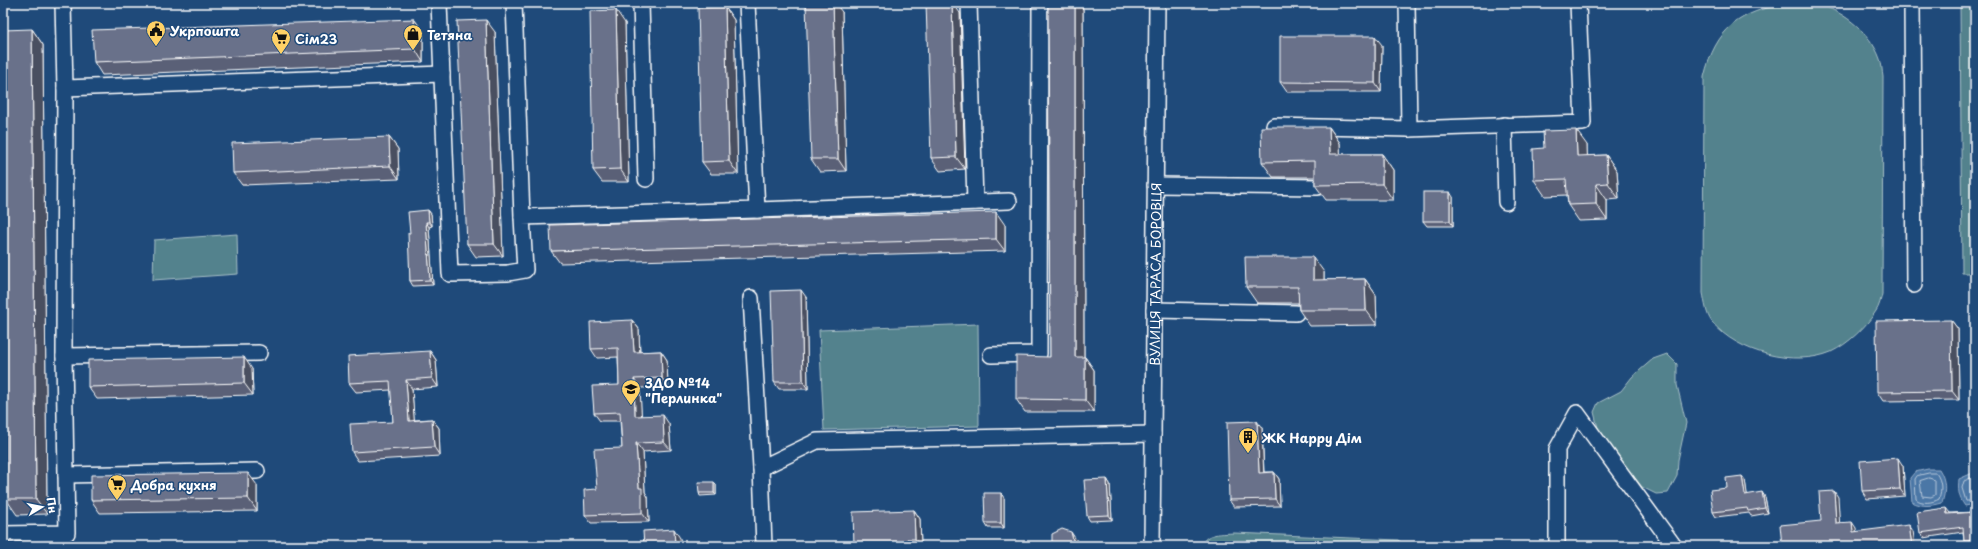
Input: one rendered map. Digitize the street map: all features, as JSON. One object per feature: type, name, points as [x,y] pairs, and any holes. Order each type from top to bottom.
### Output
[{"type":"street","points":[[3,534],[67,533],[64,356],[65,88],[63,3]]},
{"type":"street","points":[[439,3],[450,274],[508,273],[525,270],[514,3]]},
{"type":"street","points":[[641,3],[646,178]]},
{"type":"street","points":[[746,3],[757,210]]},
{"type":"street","points":[[969,3],[975,202]]},
{"type":"street","points":[[991,355],[1039,354],[1040,3]]},
{"type":"street","name":"ВУЛИЦЯ ТАРАСА БОРОВЦЯ","points":[[1152,546],[1157,3]]},
{"type":"street","points":[[1407,3],[1409,130]]},
{"type":"street","points":[[1274,126],[1409,130],[1583,123],[1578,3]]},
{"type":"street","points":[[1912,3],[1914,285]]},
{"type":"street","points":[[65,88],[442,74]]},
{"type":"street","points":[[1504,125],[1506,202]]},
{"type":"street","points":[[1156,185],[1318,187]]},
{"type":"street","points":[[522,217],[1009,201]]},
{"type":"street","points":[[751,298],[764,546]]},
{"type":"street","points":[[1154,310],[1296,312]]},
{"type":"street","points":[[64,356],[259,353]]},
{"type":"street","points":[[1557,546],[1557,449],[1577,413],[1674,546]]},
{"type":"street","points":[[761,468],[817,441],[1153,434]]},
{"type":"street","points":[[66,475],[257,471]]},
{"type":"green space","points":[[1788,3],[1821,5],[1842,15],[1852,22],[1869,39],[1876,49],[1881,61],[1883,77],[1882,294],[1880,301],[1877,309],[1867,323],[1844,344],[1831,352],[1801,358],[1767,354],[1736,342],[1723,333],[1712,322],[1707,312],[1703,293],[1704,77],[1715,46],[1723,34],[1732,25],[1743,17],[1756,11]]},
{"type":"green space","points":[[1960,3],[1975,3],[1975,273],[1962,273]]},
{"type":"green space","points":[[237,234],[238,274],[153,280],[154,240]]},
{"type":"green space","points":[[978,324],[979,426],[824,430],[819,330]]},
{"type":"green space","points":[[1667,354],[1677,364],[1677,385],[1686,423],[1678,460],[1677,476],[1668,493],[1656,494],[1642,487],[1599,432],[1594,412],[1598,403],[1621,391],[1632,377],[1653,359]]},
{"type":"green space","points":[[1234,533],[1398,540],[1406,546],[1201,546],[1203,541],[1210,536]]},
{"type":"water","points":[[1928,469],[1939,469],[1945,486],[1942,503],[1927,506],[1912,502],[1910,478],[1915,472]]},
{"type":"water","points":[[1975,472],[1975,504],[1965,506],[1959,493],[1959,479]]},
{"type":"building","points":[[806,3],[833,3],[838,159],[811,159]]},
{"type":"building","points":[[926,3],[952,3],[956,157],[931,158]]},
{"type":"building","points":[[1048,3],[1075,3],[1075,357],[1085,357],[1085,400],[1016,399],[1016,356],[1050,357]]},
{"type":"building","points":[[725,7],[729,161],[702,162],[698,8]]},
{"type":"building","points":[[616,10],[620,169],[593,170],[590,11]]},
{"type":"building","points":[[414,19],[415,49],[94,62],[92,30]]},
{"type":"building","points":[[486,20],[494,244],[467,244],[457,21]]},
{"type":"building","points":[[32,29],[36,499],[6,499],[3,30]]},
{"type":"building","points":[[1280,36],[1375,36],[1375,83],[1280,82]]},
{"type":"building","points":[[1261,127],[1329,127],[1330,154],[1382,154],[1382,184],[1315,185],[1315,161],[1262,162]]},
{"type":"building","points":[[1576,130],[1577,156],[1606,155],[1608,183],[1596,184],[1596,204],[1568,205],[1566,179],[1534,180],[1533,149],[1544,148],[1543,131]]},
{"type":"building","points":[[389,137],[390,166],[233,173],[232,143]]},
{"type":"building","points":[[1423,192],[1450,192],[1450,221],[1423,221]]},
{"type":"building","points":[[428,210],[429,222],[426,222],[430,280],[410,281],[408,233],[410,233],[408,212]]},
{"type":"building","points":[[996,212],[996,239],[551,251],[550,225]]},
{"type":"building","points":[[1245,257],[1313,257],[1313,280],[1365,279],[1366,310],[1299,310],[1298,287],[1246,287]]},
{"type":"building","points":[[801,290],[803,382],[774,382],[771,291]]},
{"type":"building","points":[[632,320],[634,352],[661,351],[662,378],[634,379],[635,416],[663,415],[664,442],[636,443],[639,488],[642,488],[642,513],[585,515],[584,490],[597,489],[594,449],[622,448],[620,412],[594,413],[592,386],[619,385],[618,348],[591,349],[590,322]]},
{"type":"building","points":[[1951,320],[1952,391],[1877,392],[1876,321]]},
{"type":"building","points":[[430,351],[432,378],[406,380],[409,421],[432,419],[434,447],[352,452],[350,424],[393,422],[390,381],[349,383],[348,356]]},
{"type":"building","points":[[244,357],[244,383],[88,387],[88,360]]},
{"type":"building","name":"ЖК Happy Дім","points":[[1257,421],[1259,473],[1274,472],[1275,499],[1229,500],[1227,422]]},
{"type":"building","points":[[1898,458],[1900,489],[1862,491],[1860,461]]},
{"type":"building","points":[[248,473],[248,498],[91,500],[91,475]]},
{"type":"building","points":[[1742,476],[1745,495],[1762,492],[1765,508],[1748,511],[1747,508],[1713,512],[1710,490],[1727,488],[1726,478]]},
{"type":"building","points":[[1107,479],[1109,515],[1087,516],[1084,480]]},
{"type":"building","points":[[698,482],[714,482],[714,493],[699,493]]},
{"type":"building","points":[[1834,491],[1836,523],[1852,522],[1853,532],[1909,525],[1912,546],[1782,546],[1780,525],[1821,521],[1819,492]]},
{"type":"building","points":[[984,493],[1001,493],[1001,523],[985,523]]},
{"type":"building","points":[[1946,508],[1947,514],[1975,512],[1975,540],[1964,541],[1963,527],[1920,533],[1917,512]]},
{"type":"building","points":[[914,510],[915,539],[907,539],[907,546],[854,546],[853,512]]},
{"type":"building","points":[[674,529],[675,546],[644,546],[643,531]]},
{"type":"building","points":[[1062,529],[1071,532],[1074,544],[1080,545],[1080,546],[1052,546],[1052,534]]},
{"type":"place","name":"Укрпошта","points":[[156,47]]},
{"type":"place","name":"Тетяна","points":[[413,51]]},
{"type":"place","name":"Сім23","points":[[281,55]]},
{"type":"place","name":"ЗДО №14 \"Перлинка\"","points":[[631,406]]},
{"type":"place","name":"ЖК Happy Дім","points":[[1248,454]]},
{"type":"place","name":"Добра кухня","points":[[117,501]]}]
